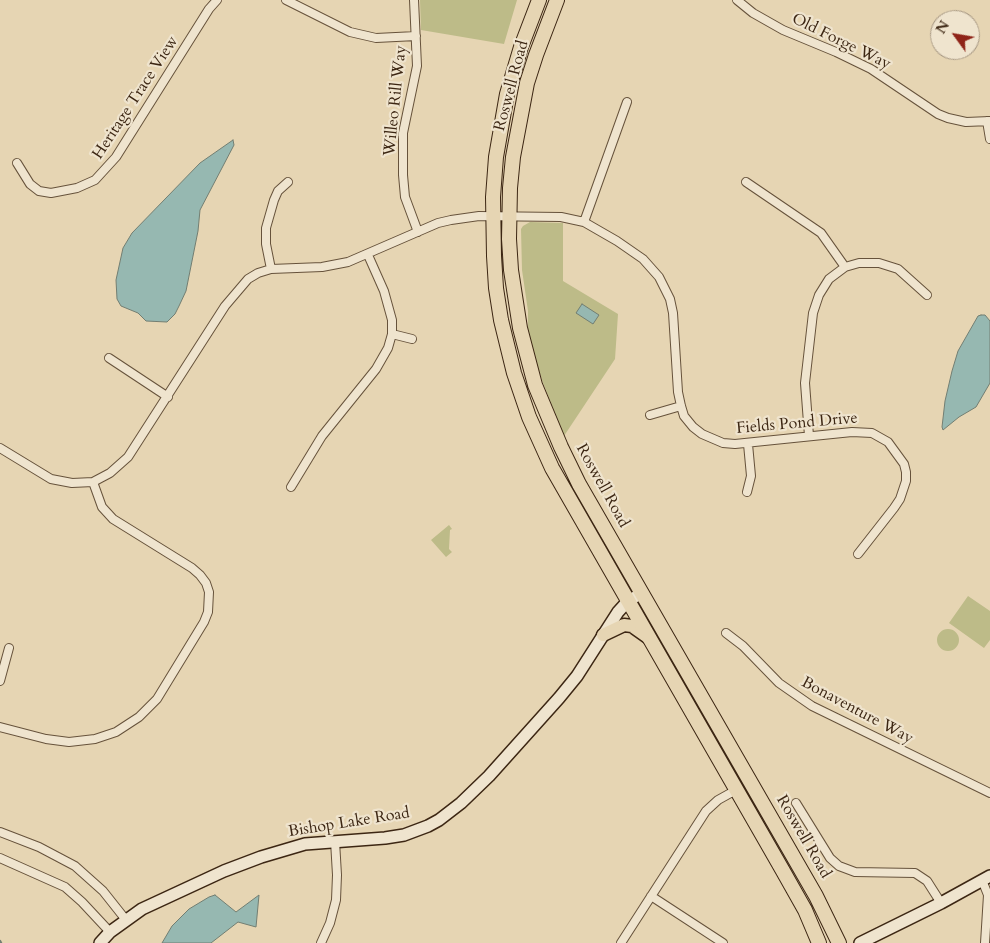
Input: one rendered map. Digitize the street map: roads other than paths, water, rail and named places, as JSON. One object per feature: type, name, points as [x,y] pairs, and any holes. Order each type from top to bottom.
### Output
[{"type":"highway","name":"Roswell Road","points":[[539,0],[521,47],[501,123],[496,158],[492,216],[496,280],[501,320],[514,373],[526,409],[552,468],[805,910],[819,943]]},
{"type":"highway","name":"Roswell Road","points":[[557,0],[536,55],[523,101],[513,157],[509,216],[511,270],[515,299],[520,328],[535,385],[560,447],[579,484],[816,896],[839,943]]},
{"type":"main road","points":[[604,635],[624,625],[632,626],[650,638]]},
{"type":"street","name":"Heritage Trace View","points":[[17,163],[30,184],[39,190],[51,193],[78,188],[94,180],[116,157],[209,8],[217,0]]},
{"type":"street","points":[[286,0],[350,32],[376,38],[416,36]]},
{"type":"street","name":"Willeo Rill Way","points":[[414,0],[416,66],[404,133],[403,175],[405,197],[418,232]]},
{"type":"street","name":"Old Forge Way","points":[[737,0],[753,13],[783,30],[836,52],[871,70],[938,114],[957,120],[988,121]]},
{"type":"street","points":[[584,222],[627,102]]},
{"type":"street","points":[[988,121],[990,139]]},
{"type":"street","points":[[0,448],[51,479],[72,483],[93,482],[110,473],[128,457],[225,306],[248,279],[270,269],[266,244],[266,228],[278,191],[288,182]]},
{"type":"street","points":[[746,182],[820,233],[844,267]]},
{"type":"street","name":"Fields Pond Drive","points":[[270,269],[335,265],[368,255],[438,223],[451,220],[492,216],[549,216],[584,222],[635,252],[652,268],[665,288],[673,313],[678,392],[681,406],[689,421],[702,434],[723,443],[748,444],[852,432],[872,433],[888,442],[904,464],[906,481],[900,499],[858,554]]},
{"type":"street","points":[[291,487],[322,436],[376,369],[388,348],[392,334],[392,320],[387,300],[368,255]]},
{"type":"street","points":[[810,436],[805,383],[815,303],[829,279],[844,267],[859,263],[879,263],[898,269],[927,295]]},
{"type":"street","points":[[392,334],[412,339]]},
{"type":"street","points":[[109,358],[168,397]]},
{"type":"street","points":[[650,415],[681,406]]},
{"type":"street","points":[[747,492],[751,476],[748,444]]},
{"type":"street","points":[[0,727],[46,739],[69,742],[95,739],[116,732],[139,717],[157,699],[204,622],[208,612],[210,592],[206,582],[200,575],[192,568],[113,519],[102,507],[93,482]]},
{"type":"street","name":"Bishop Lake Road","points":[[100,943],[110,932],[142,909],[176,892],[261,856],[305,844],[404,835],[428,826],[450,813],[489,776],[560,698],[577,676],[618,612],[628,601],[642,593]]},
{"type":"street","name":"Bonaventure Way","points":[[726,633],[743,646],[780,683],[812,706],[990,793]]},
{"type":"street","points":[[0,680],[9,648]]},
{"type":"street","points":[[621,943],[706,810],[718,800],[736,790]]},
{"type":"street","points":[[796,804],[830,858],[839,866],[855,872],[915,873],[927,881],[941,903]]},
{"type":"street","points":[[0,832],[39,847],[76,866],[103,891],[126,920]]},
{"type":"street","points":[[321,943],[330,922],[336,900],[335,842]]},
{"type":"street","points":[[0,858],[64,887],[82,902],[110,932]]},
{"type":"street","points":[[860,943],[941,903],[986,878],[988,895],[985,943]]},
{"type":"street","points":[[651,896],[723,943]]},
{"type":"water","points":[[233,140],[234,145],[200,210],[198,231],[186,291],[179,306],[175,314],[167,322],[146,321],[138,313],[121,306],[117,299],[116,280],[123,248],[132,233],[200,163]]},
{"type":"water","points":[[582,304],[599,315],[593,324],[576,313]]},
{"type":"water","points":[[985,315],[990,321],[990,383],[976,407],[959,417],[943,430],[945,401],[958,351],[978,316]]},
{"type":"water","points":[[215,895],[236,912],[259,895],[256,927],[238,922],[211,943],[162,943],[172,926],[189,909]]}]
